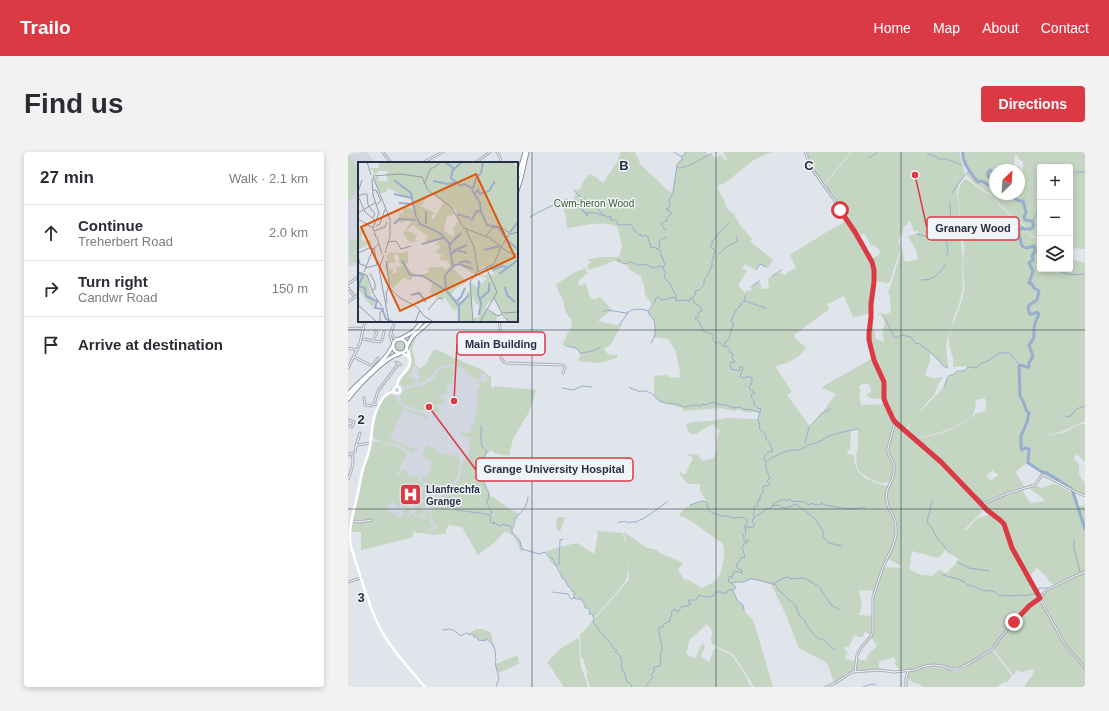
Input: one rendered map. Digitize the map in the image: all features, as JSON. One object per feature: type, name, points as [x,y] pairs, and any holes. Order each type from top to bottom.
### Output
[{"type":"highway","points":[[518,177],[526,152]]},
{"type":"highway","points":[[518,188],[523,171],[526,152]]},
{"type":"highway","points":[[348,394],[358,382],[388,354],[398,339],[413,332],[422,322]]},
{"type":"highway","points":[[348,399],[365,380],[387,360],[394,355],[401,353],[407,347],[412,337],[429,322]]},
{"type":"highway","points":[[398,339],[406,342],[407,347]]},
{"type":"highway","points":[[393,346],[394,351],[401,353]]},
{"type":"main road","points":[[394,392],[397,382],[410,364],[410,357],[407,347]]},
{"type":"main road","points":[[401,353],[410,357]]},
{"type":"main road","points":[[397,386],[401,389],[400,393],[396,394],[394,392],[388,392],[386,394],[378,407],[373,422],[369,450],[350,522],[349,539],[373,612],[385,637],[425,687]]},
{"type":"street","points":[[383,152],[390,162]]},
{"type":"street","points":[[424,162],[442,152]]},
{"type":"street","points":[[476,162],[490,152]]},
{"type":"street","points":[[497,152],[501,162]]},
{"type":"street","points":[[805,152],[812,169],[855,232],[872,262],[874,282],[869,340],[874,360],[884,382],[884,399],[893,419],[941,462],[987,510],[1004,524],[1012,548],[1064,643],[1085,668]]},
{"type":"street","points":[[348,284],[358,277]]},
{"type":"street","points":[[348,288],[355,297]]},
{"type":"street","points":[[348,302],[358,295]]},
{"type":"street","points":[[348,368],[362,339],[366,322]]},
{"type":"street","points":[[393,346],[390,335],[395,322]]},
{"type":"street","points":[[499,322],[502,337],[501,358],[504,362],[563,366],[565,368],[563,373]]},
{"type":"street","points":[[348,328],[364,329]]},
{"type":"street","points":[[373,341],[377,332],[375,331]]},
{"type":"street","points":[[362,339],[377,342],[382,341],[384,332]]},
{"type":"street","points":[[391,333],[394,338],[398,339]]},
{"type":"street","points":[[348,348],[357,350]]},
{"type":"street","points":[[354,357],[370,365],[373,365],[378,358]]},
{"type":"street","points":[[396,362],[401,365]]},
{"type":"street","points":[[374,404],[378,391],[399,364]]},
{"type":"street","points":[[364,398],[365,405],[371,406],[374,404]]},
{"type":"street","points":[[374,404],[378,407]]},
{"type":"street","points":[[348,420],[354,422],[353,426],[348,427]]},
{"type":"street","points":[[855,672],[857,655],[873,631],[873,597],[896,535],[894,517],[888,506],[886,496],[894,473],[894,466],[888,454],[888,448],[892,438],[895,422]]},
{"type":"street","points":[[348,455],[355,452],[360,433]]},
{"type":"street","points":[[356,446],[370,443]]},
{"type":"street","points":[[348,479],[354,460],[352,454]]},
{"type":"street","points":[[984,504],[1006,494],[1034,485],[1042,475],[1085,496]]},
{"type":"street","points":[[970,492],[984,504],[987,510]]},
{"type":"street","points":[[350,522],[372,520]]},
{"type":"street","points":[[826,687],[835,683],[849,673],[855,672],[880,670],[894,672],[914,670],[925,666],[934,665],[955,670],[966,666],[992,649],[1014,622],[1047,590],[1085,572]]},
{"type":"street","points":[[348,582],[361,578]]},
{"type":"street","points":[[906,687],[908,670]]},
{"type":"shaded area","points":[[367,152],[375,162],[358,162],[358,266],[348,266],[348,155]]},
{"type":"shaded area","points":[[434,349],[482,370],[492,378],[469,462],[464,461],[460,476],[437,535],[413,532],[413,537],[361,550],[372,523],[372,519],[369,518],[380,442],[375,440],[373,437],[373,430],[378,410],[388,392],[411,364],[416,365],[420,369],[426,364]]},
{"type":"green space","name":"Cwm-heron Wood","points":[[621,152],[635,152],[641,165],[668,191],[672,192],[678,162],[683,159],[682,157],[686,152],[707,152],[707,155],[712,154],[714,158],[722,155],[725,161],[727,159],[723,152],[772,152],[755,159],[725,183],[717,186],[727,209],[734,214],[740,225],[752,239],[750,241],[773,260],[768,268],[760,264],[756,270],[745,264],[742,268],[747,271],[738,285],[745,293],[747,290],[751,292],[752,286],[759,281],[761,289],[769,288],[768,279],[778,272],[785,275],[796,268],[790,255],[840,225],[845,220],[860,241],[872,263],[874,282],[870,301],[870,313],[853,317],[844,296],[827,304],[829,309],[794,335],[796,339],[806,348],[799,356],[787,363],[776,366],[792,392],[787,395],[810,427],[836,394],[822,387],[873,358],[883,380],[883,398],[874,399],[868,397],[867,394],[871,392],[870,386],[866,383],[859,386],[861,392],[859,393],[861,405],[884,404],[894,423],[891,437],[887,445],[887,454],[893,467],[893,473],[891,481],[884,483],[880,483],[863,475],[859,471],[856,457],[858,449],[858,430],[851,430],[850,450],[847,450],[848,454],[854,455],[856,468],[863,476],[871,481],[888,487],[886,499],[896,525],[896,531],[894,540],[883,564],[874,591],[859,590],[862,606],[859,615],[872,616],[873,628],[871,635],[865,632],[862,637],[854,635],[848,648],[846,646],[844,648],[849,654],[846,654],[845,657],[847,660],[856,661],[853,671],[846,673],[839,680],[834,682],[827,663],[799,648],[785,613],[771,584],[751,579],[732,583],[736,588],[733,592],[736,595],[737,600],[743,605],[745,612],[752,619],[755,626],[773,687],[754,687],[734,655],[712,644],[711,638],[713,632],[707,624],[692,638],[690,638],[686,653],[695,659],[701,645],[704,644],[705,646],[701,657],[709,662],[714,649],[717,648],[731,655],[752,687],[590,687],[586,674],[588,671],[586,670],[583,658],[581,658],[580,635],[629,579],[624,532],[647,548],[657,550],[660,553],[683,563],[678,570],[685,581],[687,579],[702,588],[714,582],[719,576],[724,556],[723,544],[691,521],[679,515],[684,509],[691,505],[698,502],[706,502],[706,500],[700,491],[700,485],[689,484],[684,480],[678,471],[685,475],[693,458],[688,455],[689,454],[698,455],[702,461],[714,458],[720,431],[712,424],[696,434],[691,434],[687,429],[686,424],[727,418],[758,419],[760,414],[755,411],[744,412],[738,409],[735,411],[720,408],[684,411],[679,407],[663,403],[654,395],[654,376],[666,375],[671,378],[681,377],[676,352],[668,339],[653,337],[655,334],[654,320],[648,311],[653,306],[645,294],[644,284],[641,280],[642,277],[629,269],[627,265],[617,262],[617,260],[589,270],[587,266],[591,262],[587,260],[601,257],[618,257],[620,254],[622,246],[617,227],[603,224],[588,224],[567,228],[562,201],[566,199],[572,202],[577,190],[580,189],[583,182],[590,174],[603,183],[617,162]]},
{"type":"green space","points":[[806,152],[851,152],[825,183],[823,183],[813,169]]},
{"type":"green space","points":[[852,152],[960,152],[965,175],[958,184],[957,193],[962,233],[963,288],[946,345],[948,368],[930,353],[930,363],[925,376],[934,378],[943,377],[934,395],[906,429],[897,421],[886,404],[886,390],[872,350],[870,330],[871,325],[873,325],[876,340],[883,342],[884,338],[882,335],[884,331],[882,328],[885,327],[884,319],[882,318],[881,314],[878,314],[883,313],[885,315],[891,312],[890,297],[888,292],[902,248],[904,260],[906,262],[918,259],[917,252],[908,236],[917,234],[918,231],[914,232],[911,223],[908,221],[907,225],[904,226],[903,232],[898,241],[901,247],[890,281],[888,283],[876,281],[872,259],[881,253],[877,247],[876,248],[874,245],[871,246],[864,233],[859,237],[825,186]]},
{"type":"green space","points":[[963,152],[1085,152],[1085,249],[1073,248],[1073,164],[1037,164],[1037,237],[1029,234],[1026,226],[1015,219],[996,200],[1025,200],[1025,164],[1023,164],[1017,155],[1015,155],[1014,164],[989,164],[989,194],[974,183],[966,174],[969,171]]},
{"type":"green space","points":[[349,155],[357,168],[358,186],[356,192],[348,202]]},
{"type":"green space","points":[[966,179],[989,195],[989,200],[995,200],[1012,218],[1024,226],[1029,235],[1037,238],[1037,272],[1073,272],[1073,259],[1085,263],[1085,422],[1063,431],[1042,437],[1060,433],[1062,434],[1078,425],[1085,424],[1085,462],[1077,454],[1074,458],[1079,465],[1079,474],[1085,484],[1085,495],[1028,463],[1016,472],[1024,486],[983,502],[942,461],[916,438],[932,436],[946,431],[969,419],[944,431],[926,436],[913,436],[908,431],[913,420],[942,389],[948,377],[968,368],[966,366],[953,367],[949,340],[964,292],[964,245],[958,197],[961,184]],"holes":[[[985,398],[985,411],[978,412],[969,419],[973,415],[976,400]],[[993,470],[998,475],[991,481],[986,475]]]},
{"type":"green space","points":[[349,239],[358,239],[358,262],[350,262]]},
{"type":"green space","points":[[583,265],[588,274],[578,281],[580,286],[585,283],[591,299],[600,297],[612,310],[598,321],[616,325],[623,323],[611,344],[604,349],[609,354],[617,355],[617,358],[599,363],[578,361],[580,356],[578,350],[563,345],[572,325],[571,319],[566,313],[563,300],[556,284],[573,273],[584,269]]},
{"type":"green space","points":[[417,335],[412,349],[415,364],[419,369],[426,364],[434,349],[482,370],[492,378],[492,388],[494,388],[494,386],[536,390],[529,412],[513,439],[509,456],[495,453],[492,450],[486,454],[482,461],[484,466],[484,482],[490,495],[519,514],[515,519],[512,532],[520,541],[522,548],[524,549],[521,552],[514,537],[505,531],[495,542],[478,555],[462,527],[448,525],[445,534],[437,535],[413,532],[413,537],[361,550],[361,532],[351,532],[352,522],[372,522],[372,519],[353,520],[363,474],[373,441],[391,445],[407,453],[397,474],[400,475],[403,469],[408,472],[407,475],[414,478],[416,475],[419,476],[418,480],[424,483],[423,486],[420,487],[418,483],[416,484],[418,491],[424,491],[426,484],[428,485],[429,489],[430,486],[433,488],[431,488],[423,500],[419,498],[420,496],[418,494],[412,498],[413,500],[415,498],[417,504],[420,502],[419,499],[422,500],[420,506],[425,501],[426,503],[424,504],[426,507],[422,509],[424,513],[419,515],[421,518],[423,516],[428,519],[424,515],[429,511],[432,515],[433,514],[431,511],[434,508],[430,508],[428,505],[430,503],[429,501],[427,502],[425,500],[430,496],[434,498],[442,497],[442,492],[445,492],[445,489],[441,490],[441,486],[450,487],[459,480],[463,461],[468,459],[471,438],[460,435],[462,429],[465,434],[471,431],[479,397],[476,393],[480,384],[478,381],[486,383],[489,376],[482,373],[480,379],[474,378],[462,368],[453,365],[445,365],[438,368],[427,380],[419,383],[418,380],[421,378],[417,368],[414,365],[409,377],[415,378],[415,384],[406,387],[401,385],[401,379],[411,364],[412,360],[410,345],[413,338]],"holes":[[[394,502],[397,507],[401,505],[404,509],[414,504],[413,510],[416,508],[418,510],[414,512],[417,516],[415,518],[413,514],[408,516],[407,514],[411,511],[409,507],[402,511],[404,514],[397,518],[394,513],[391,514],[387,506]],[[429,519],[435,519],[435,522],[433,523],[435,526],[438,524],[439,526],[436,529],[438,532],[437,533],[434,529],[430,532],[429,530],[433,527]]]},
{"type":"green space","points":[[400,340],[404,342],[406,346],[404,350],[400,352],[396,350],[394,346],[396,342]]},
{"type":"green space","points":[[450,367],[456,368],[450,379],[454,380],[450,384],[451,385],[448,384],[445,387],[448,390],[446,395],[443,394],[441,396],[445,399],[442,405],[439,404],[436,406],[440,409],[439,412],[441,414],[417,409],[403,404],[400,396],[404,390],[428,383],[441,369]]},
{"type":"green space","points":[[391,394],[402,406],[427,416],[427,419],[403,409],[390,438],[398,442],[397,445],[375,439],[373,436],[378,410],[386,395]]},
{"type":"green space","points":[[896,425],[902,428],[929,452],[985,509],[964,530],[965,531],[978,518],[990,514],[999,520],[1005,528],[1011,548],[1038,597],[1038,599],[1022,612],[991,649],[964,666],[956,669],[942,665],[930,665],[915,669],[900,670],[894,663],[896,662],[894,657],[880,661],[879,669],[856,670],[858,658],[861,660],[866,660],[869,653],[877,646],[871,637],[874,628],[874,597],[884,567],[900,568],[901,566],[888,559],[895,543],[897,531],[896,520],[887,497],[895,470],[894,462],[889,453],[894,426]],"holes":[[[947,548],[949,553],[959,559],[946,573],[939,570],[932,576],[921,575],[909,569],[912,551],[938,558]]]},
{"type":"green space","points":[[423,442],[412,452],[399,445],[400,443],[415,449]]},
{"type":"green space","points":[[427,445],[436,450],[435,452],[440,453],[440,455],[443,455],[442,453],[455,456],[455,454],[460,459],[457,477],[449,486],[446,487],[438,484],[433,486],[421,480],[422,476],[429,477],[427,476],[431,470],[432,461],[422,456]]},
{"type":"green space","points":[[1053,484],[1058,485],[1074,494],[1078,507],[1085,505],[1085,571],[1080,572],[1055,586],[1048,580],[1049,578],[1037,568],[1029,577],[1013,548],[1007,526],[985,505],[986,503],[1009,493],[1022,490],[1030,503],[1045,501],[1029,488],[1038,486],[1041,488]]},
{"type":"green space","points":[[558,517],[565,517],[560,531],[557,531],[556,520]]},
{"type":"green space","points":[[597,531],[623,533],[628,567],[626,580],[594,618],[592,614],[589,614],[590,611],[588,608],[585,608],[581,599],[574,598],[574,592],[561,577],[562,576],[558,567],[552,563],[545,552],[577,543],[594,554],[598,535]]},
{"type":"green space","points":[[1085,573],[1085,667],[1064,641],[1041,597],[1046,592],[1078,575]]},
{"type":"green space","points":[[1040,600],[1065,647],[1085,670],[1085,687],[1025,687],[1035,669],[1021,673],[1019,670],[1016,671],[1014,675],[993,649],[1029,607]]},
{"type":"green space","points":[[477,629],[490,632],[495,648],[489,640],[478,640],[477,637],[474,637],[474,635],[468,634]]},
{"type":"green space","points":[[578,638],[580,663],[588,687],[564,687],[547,662],[560,649]]},
{"type":"green space","points":[[993,651],[1012,676],[1007,683],[1006,681],[998,686],[999,687],[921,687],[921,685],[911,681],[907,677],[909,671],[932,667],[957,672]]},
{"type":"green space","points":[[518,656],[519,664],[498,673],[495,664]]},
{"type":"waterway","points":[[674,152],[682,157]]},
{"type":"waterway","points":[[665,230],[661,223],[666,221],[672,213],[666,209],[669,208],[670,205],[669,200],[673,193],[677,165],[682,160],[682,157],[686,152]]},
{"type":"waterway","points":[[868,158],[877,152]]},
{"type":"waterway","points":[[963,152],[965,164],[970,172],[978,182],[982,181],[989,185]]},
{"type":"waterway","points":[[677,168],[687,167],[711,154]]},
{"type":"waterway","points":[[927,155],[931,154],[939,159],[946,159],[962,165]]},
{"type":"waterway","points":[[966,174],[969,171]]},
{"type":"waterway","points":[[989,171],[989,177]]},
{"type":"waterway","points":[[1073,173],[1085,172]]},
{"type":"waterway","points":[[952,193],[965,175]]},
{"type":"waterway","points":[[574,190],[597,208],[602,214]]},
{"type":"waterway","points":[[530,217],[566,199],[578,206],[581,210],[582,208],[584,210],[582,211],[588,216],[587,212],[602,214],[607,218],[610,216],[611,220],[616,220],[618,223],[617,224],[630,224],[634,228],[633,230],[638,234],[648,237],[651,248],[654,247],[657,249]]},
{"type":"waterway","points":[[1017,200],[1023,201],[1026,212],[1024,217],[1025,220],[1032,221],[1033,223],[1032,228],[1027,229]]},
{"type":"waterway","points":[[946,256],[948,253],[946,237],[951,225],[950,202]]},
{"type":"waterway","points":[[1032,221],[1037,215]]},
{"type":"waterway","points":[[692,298],[696,294],[696,290],[698,291],[704,285],[704,279],[712,267],[715,250],[710,247],[712,241],[729,223]]},
{"type":"waterway","points":[[1025,229],[1022,228],[1018,231],[1022,246],[1026,248],[1034,246],[1035,248],[1032,256],[1033,260],[1029,263],[1033,271],[1029,283],[1039,291],[1037,300],[1029,305],[1028,308],[1030,314],[1037,312],[1039,314],[1034,327],[1034,335],[1029,345],[1033,356],[1029,363],[1029,367],[1019,366],[1020,396],[1026,410],[1029,413],[1021,436],[1021,448],[1022,450],[1025,448],[1029,449],[1028,463],[1072,489],[1085,529]]},
{"type":"waterway","points":[[917,234],[931,237],[939,232],[948,232]]},
{"type":"waterway","points":[[719,254],[725,248],[738,241],[736,236]]},
{"type":"waterway","points":[[645,687],[653,677],[651,675],[654,672],[654,667],[660,666],[662,646],[659,627],[663,627],[664,624],[670,621],[672,615],[671,612],[675,609],[677,612],[681,607],[690,605],[691,604],[688,602],[689,600],[696,600],[699,595],[706,597],[713,596],[716,592],[726,594],[728,590],[733,590],[736,588],[729,582],[728,578],[730,576],[732,578],[735,571],[742,573],[742,570],[738,569],[736,564],[741,558],[745,557],[742,546],[746,544],[748,540],[744,542],[743,535],[746,533],[745,527],[753,528],[754,525],[752,520],[755,518],[753,515],[754,506],[758,506],[757,501],[760,500],[760,496],[763,493],[763,486],[768,486],[770,484],[767,481],[770,478],[766,469],[766,461],[764,460],[764,457],[768,452],[773,451],[766,439],[766,435],[759,428],[760,425],[758,419],[761,409],[754,405],[754,400],[751,397],[752,394],[755,393],[749,388],[752,382],[752,377],[740,377],[743,368],[740,366],[739,371],[731,369],[731,362],[735,362],[732,358],[733,354],[729,352],[730,349],[722,345],[720,342],[716,344],[713,339],[713,335],[703,331],[699,321],[695,319],[696,317],[699,317],[698,313],[702,311],[700,306],[695,304],[692,298],[690,298],[690,301],[676,301],[676,294],[674,293],[670,283],[664,278],[666,272],[663,269],[665,264],[661,256],[661,250],[657,249],[660,247],[659,241],[666,237]]},
{"type":"waterway","points":[[617,260],[624,264],[631,262],[638,265],[645,264],[653,268],[662,266],[663,268]]},
{"type":"waterway","points":[[756,270],[760,264],[766,267]]},
{"type":"waterway","points":[[921,280],[932,278],[940,272],[945,265]]},
{"type":"waterway","points":[[772,276],[782,270]]},
{"type":"waterway","points":[[1062,272],[1071,275],[1085,274]]},
{"type":"waterway","points":[[751,287],[759,281]]},
{"type":"waterway","points":[[743,302],[745,300],[745,296]]},
{"type":"waterway","points":[[603,312],[607,310],[626,313],[632,310],[641,309],[648,311],[655,302],[655,299],[659,297],[661,300],[673,297],[676,299]]},
{"type":"waterway","points":[[744,301],[766,308]]},
{"type":"waterway","points":[[727,347],[724,344],[729,339],[732,331],[730,330],[734,325],[731,321],[742,302]]},
{"type":"waterway","points":[[648,311],[654,320],[655,325],[655,335],[651,343]]},
{"type":"waterway","points":[[620,324],[628,313]]},
{"type":"waterway","points":[[885,318],[894,337],[896,338],[902,335],[911,337],[915,343],[920,344],[937,358],[943,366],[948,368]]},
{"type":"waterway","points":[[567,346],[576,348],[581,353],[600,348]]},
{"type":"waterway","points":[[945,386],[947,378],[950,375],[953,375],[957,371],[964,371],[968,367],[976,368],[999,353],[1011,354],[1019,365]]},
{"type":"waterway","points":[[562,388],[573,390],[582,386],[592,387]]},
{"type":"waterway","points":[[629,387],[637,390],[638,392],[644,391],[650,393],[663,402],[684,407],[696,405],[701,406],[702,404],[706,405],[712,402],[734,408],[740,407],[760,413]]},
{"type":"waterway","points":[[1065,417],[1071,416],[1076,409],[1085,406]]},
{"type":"waterway","points":[[806,444],[809,427],[822,413],[831,409]]},
{"type":"waterway","points":[[481,426],[481,445],[487,451],[482,463],[484,466],[484,482],[489,492],[488,500],[486,501],[492,513],[489,515],[491,517],[490,522],[500,526],[504,524],[510,526],[512,532],[520,541],[522,549],[539,554],[545,552],[553,559],[562,576],[561,577],[574,592],[574,598],[581,599],[585,608],[588,608],[590,611],[589,614],[592,614],[594,618],[593,622],[613,648],[617,650],[615,652],[621,657],[621,665],[626,675],[627,682],[630,683],[632,687]]},
{"type":"waterway","points":[[767,461],[782,453],[792,450],[799,450],[829,436],[859,429]]},
{"type":"waterway","points":[[512,529],[516,518],[525,508],[528,497]]},
{"type":"waterway","points":[[773,506],[773,504],[780,500],[784,499],[786,501],[790,499],[791,501],[805,502],[809,505],[813,503],[815,505],[820,505],[821,503],[824,505],[849,509],[865,507]]},
{"type":"waterway","points":[[690,505],[702,501],[706,502],[709,511],[713,513],[733,518],[741,517],[747,519],[747,524],[744,526],[745,527]]},
{"type":"waterway","points":[[932,501],[927,522],[949,553]]},
{"type":"waterway","points":[[618,523],[636,522],[643,519],[667,502]]},
{"type":"waterway","points":[[447,503],[447,506],[455,509],[489,515]]},
{"type":"waterway","points":[[756,516],[772,506],[779,505],[780,507],[786,508],[797,504],[814,518],[823,531],[823,537],[829,543],[842,546]]},
{"type":"waterway","points":[[557,566],[559,564],[560,540],[563,539]]},
{"type":"waterway","points":[[1074,539],[1074,548],[1080,572]]},
{"type":"waterway","points":[[957,562],[969,568],[989,571]]},
{"type":"waterway","points":[[943,575],[959,580],[978,589],[992,591],[1002,596],[1024,596],[1036,593]]},
{"type":"waterway","points":[[773,584],[783,578],[803,578],[820,588],[831,605],[840,610]]},
{"type":"waterway","points":[[732,583],[744,582],[752,579],[776,585],[778,590],[795,605],[800,616],[814,634],[819,639],[822,639],[828,643],[832,649],[835,649]]},
{"type":"waterway","points":[[1038,592],[1039,588],[1048,588]]},
{"type":"waterway","points":[[733,591],[737,600],[743,605],[744,610]]},
{"type":"waterway","points":[[552,592],[568,594],[571,599],[574,598]]},
{"type":"waterway","points":[[443,630],[451,629],[461,636],[466,633],[471,634],[474,635],[474,637],[477,637],[478,640],[485,641],[486,639],[490,642],[494,647],[495,663],[499,678],[496,687]]},
{"type":"waterway","points":[[863,687],[872,684],[876,685]]},
{"type":"place","name":"Granary Wood","points":[[915,175]]},
{"type":"place","name":"Main Building","points":[[454,401]]},
{"type":"place","name":"Grange University Hospital","points":[[429,407]]},
{"type":"place","name":"Llanfrechfa Grange","points":[[411,495]]},
{"type":"route","points":[[840,210],[855,232],[872,262],[874,282],[870,308],[871,317],[869,336],[874,360],[884,382],[884,399],[893,419],[941,462],[987,510],[1004,524],[1012,548],[1040,598],[1029,606],[1014,622]]}]
